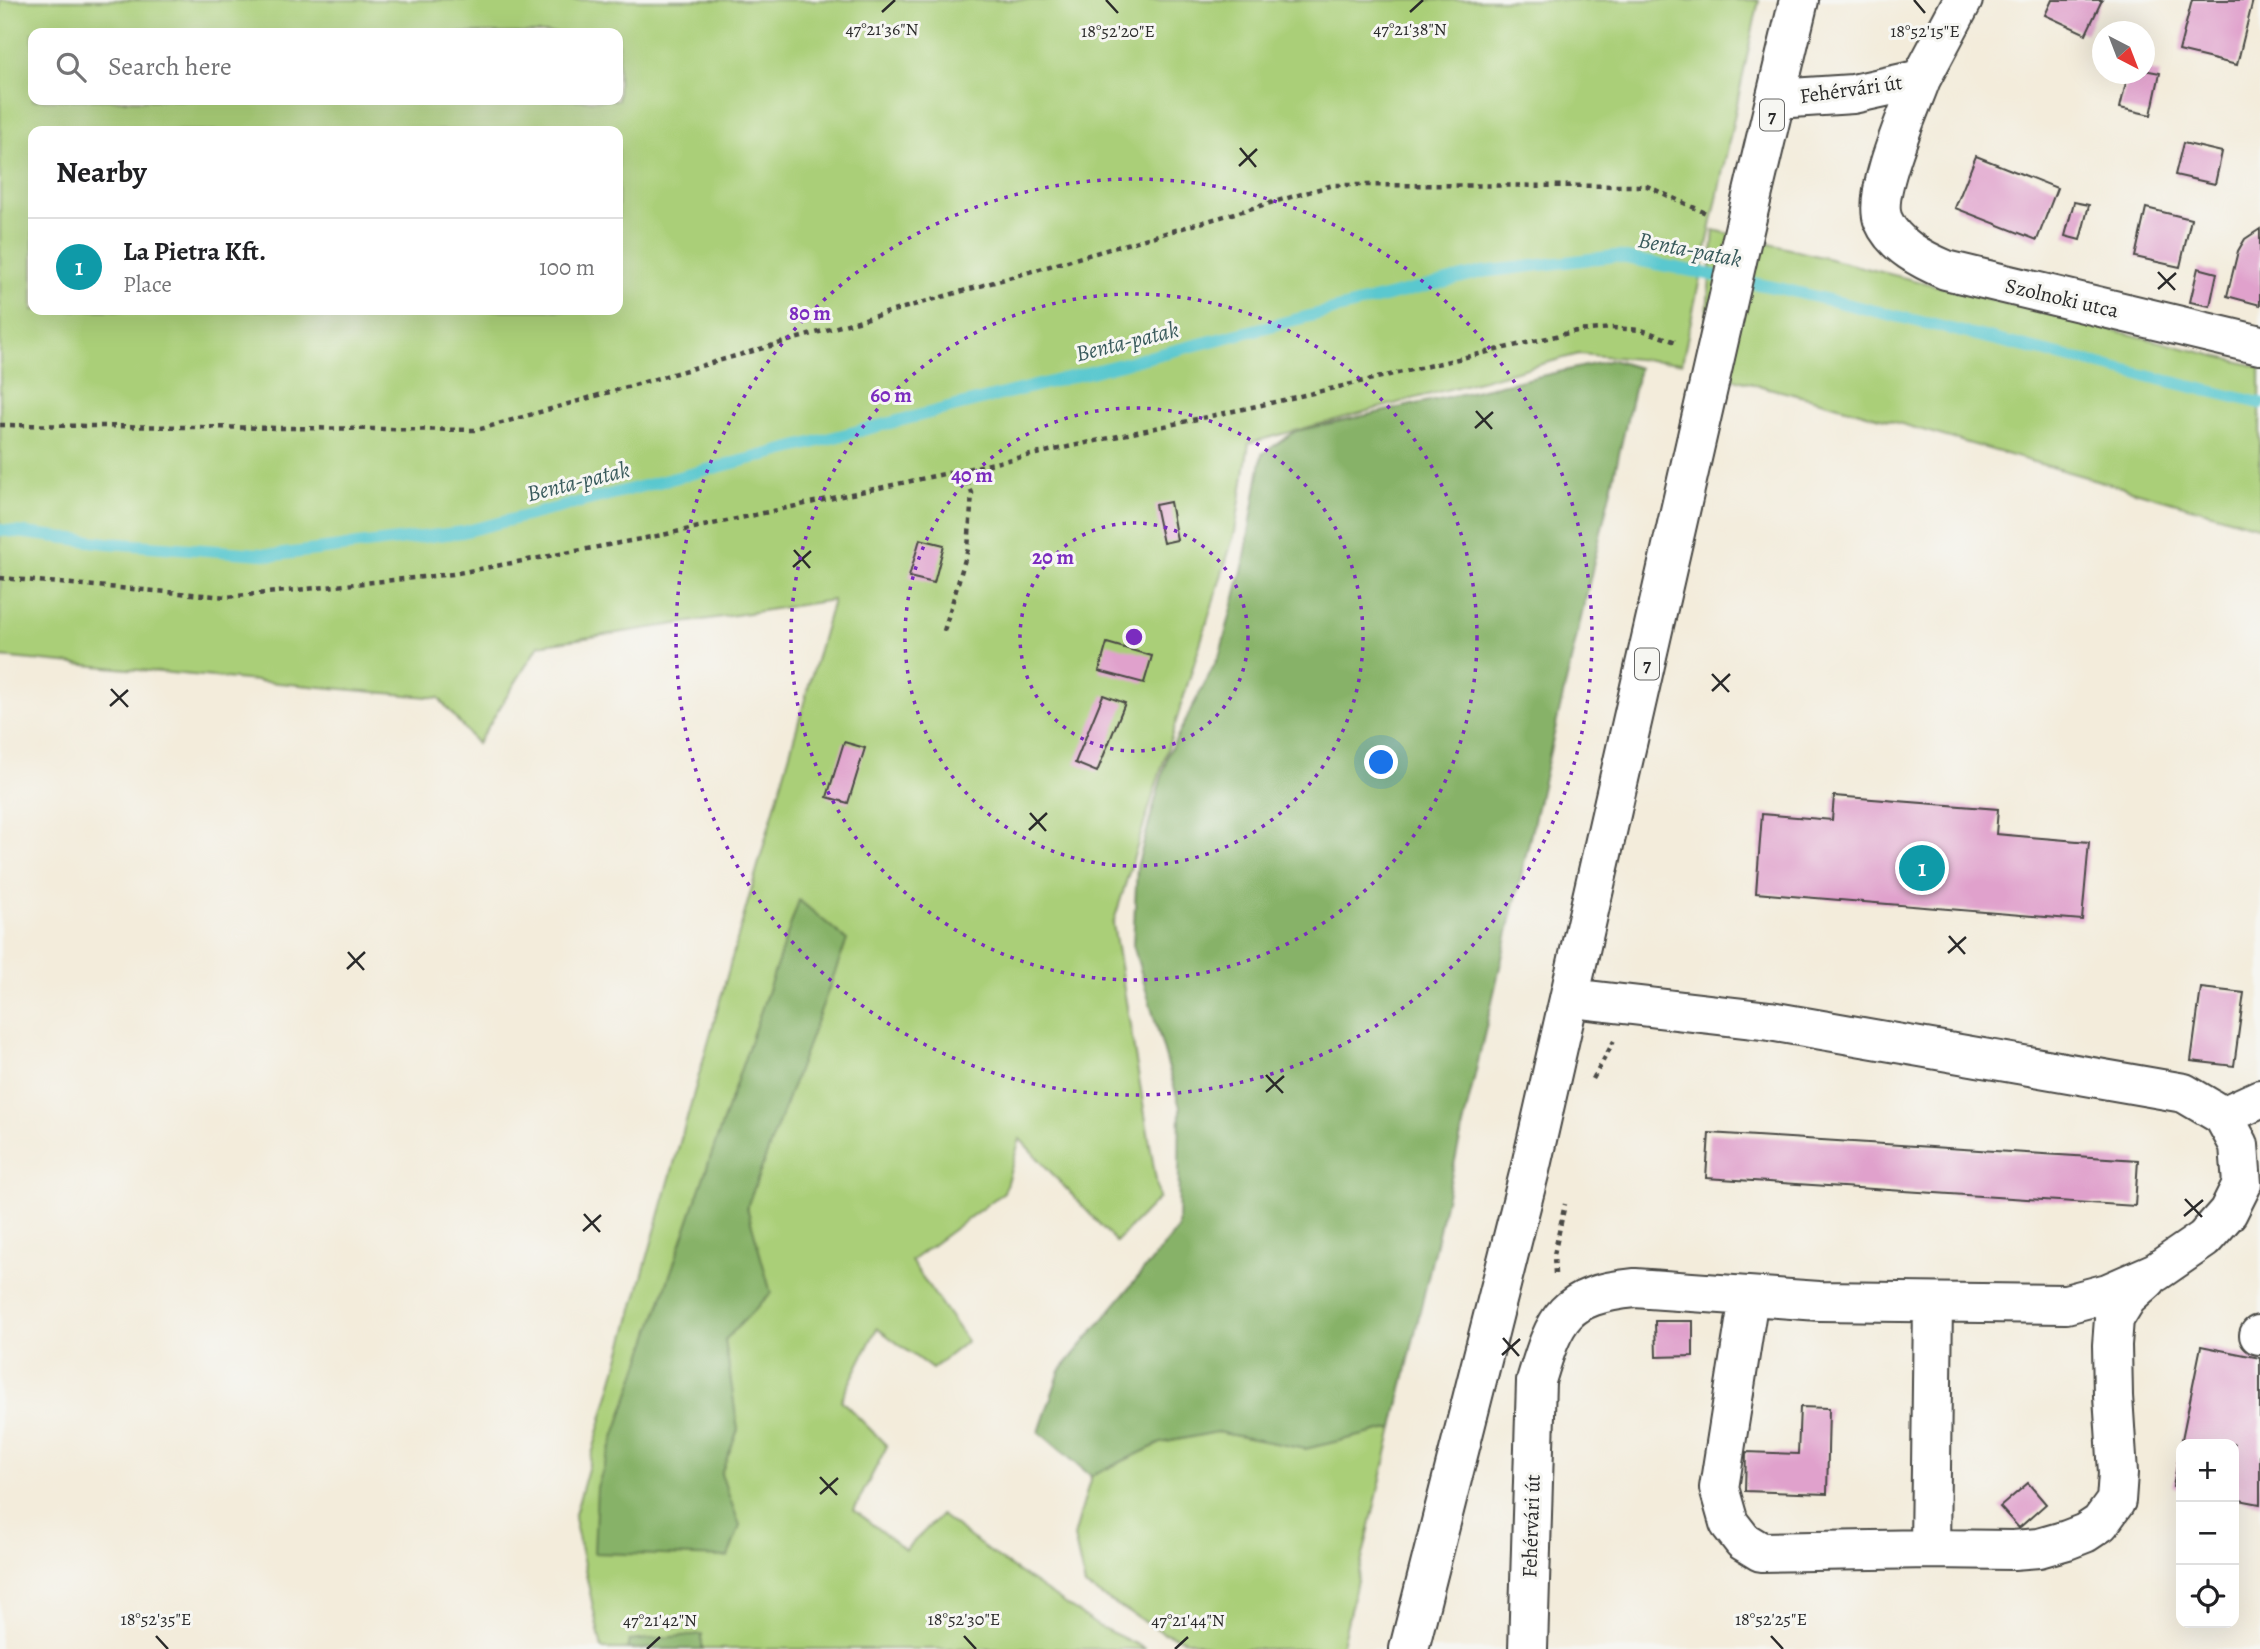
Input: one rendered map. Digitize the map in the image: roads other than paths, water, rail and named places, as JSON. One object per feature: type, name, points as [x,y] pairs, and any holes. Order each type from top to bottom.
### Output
[{"type":"main road","name":"7","points":[[1409,1649],[1571,998],[1744,230],[1799,0]]},
{"type":"main road","name":"Fehérvári út","points":[[1776,99],[1853,94],[1921,79],[1962,0]]},
{"type":"main road","name":"Szolnoki utca","points":[[1921,79],[1882,192],[1882,219],[1897,239],[1918,258],[1946,270],[2260,345]]},
{"type":"main road","points":[[1571,998],[1770,1021],[2184,1093],[2223,1116],[2239,1145],[2242,1184],[2228,1212],[2204,1239],[2156,1272],[2127,1298],[2114,1319],[2113,1396],[2118,1473],[2116,1502],[2100,1523],[2076,1537],[2039,1548],[1761,1552],[1743,1541],[1729,1524],[1719,1488],[1749,1297],[1819,1301],[2066,1304],[2108,1293],[2156,1272]]},
{"type":"main road","points":[[2223,1116],[2260,1099]]},
{"type":"main road","name":"Fehérvári út","points":[[1528,1649],[1535,1381],[1546,1346],[1559,1321],[1575,1305],[1606,1291],[1635,1288],[1749,1297]]},
{"type":"main road","points":[[1930,1549],[1933,1303]]},
{"type":"waterway","name":"Benta-patak","points":[[0,530],[107,543],[276,555],[463,532],[1482,272],[1616,256],[1783,289],[2260,403]]},
{"type":"place","name":"La Pietra Kft.","points":[[1922,868]]}]
